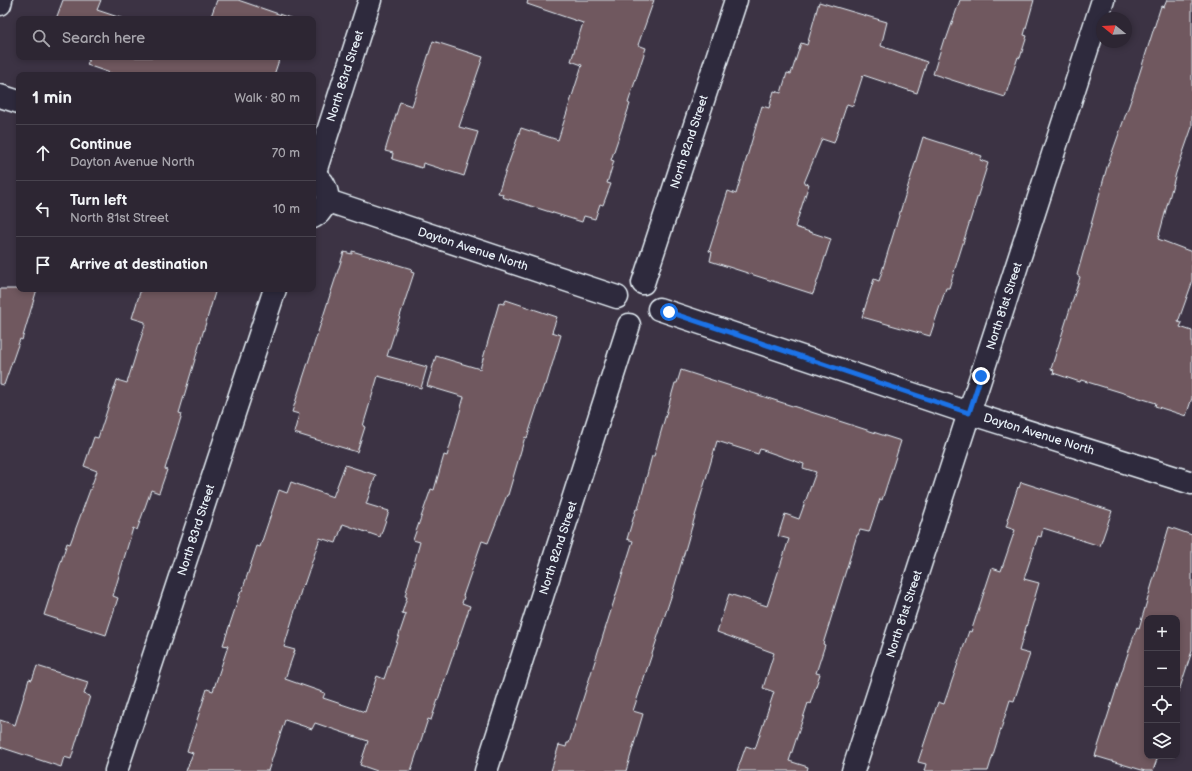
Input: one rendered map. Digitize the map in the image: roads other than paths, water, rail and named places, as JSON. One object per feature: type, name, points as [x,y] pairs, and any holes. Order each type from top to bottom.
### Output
[{"type":"street","points":[[0,4],[1,0]]},
{"type":"street","name":"North 83rd Street","points":[[316,166],[370,0]]},
{"type":"street","name":"North 82nd Street","points":[[643,283],[736,0]]},
{"type":"street","name":"North 81st Street","points":[[854,771],[1103,0]]},
{"type":"street","points":[[0,96],[16,101]]},
{"type":"street","points":[[316,176],[321,179],[325,186],[328,201],[316,215]]},
{"type":"street","name":"Dayton Avenue North","points":[[328,201],[617,297]]},
{"type":"street","points":[[635,283],[643,283],[650,286],[659,298],[659,309],[655,318],[650,323],[636,327],[623,322],[616,310],[616,303],[617,297],[622,289],[635,283]]},
{"type":"street","name":"North 83rd Street","points":[[116,771],[274,292]]},
{"type":"street","name":"Dayton Avenue North","points":[[659,309],[969,413],[1192,483]]},
{"type":"street","name":"North 82nd Street","points":[[486,771],[629,325]]}]
